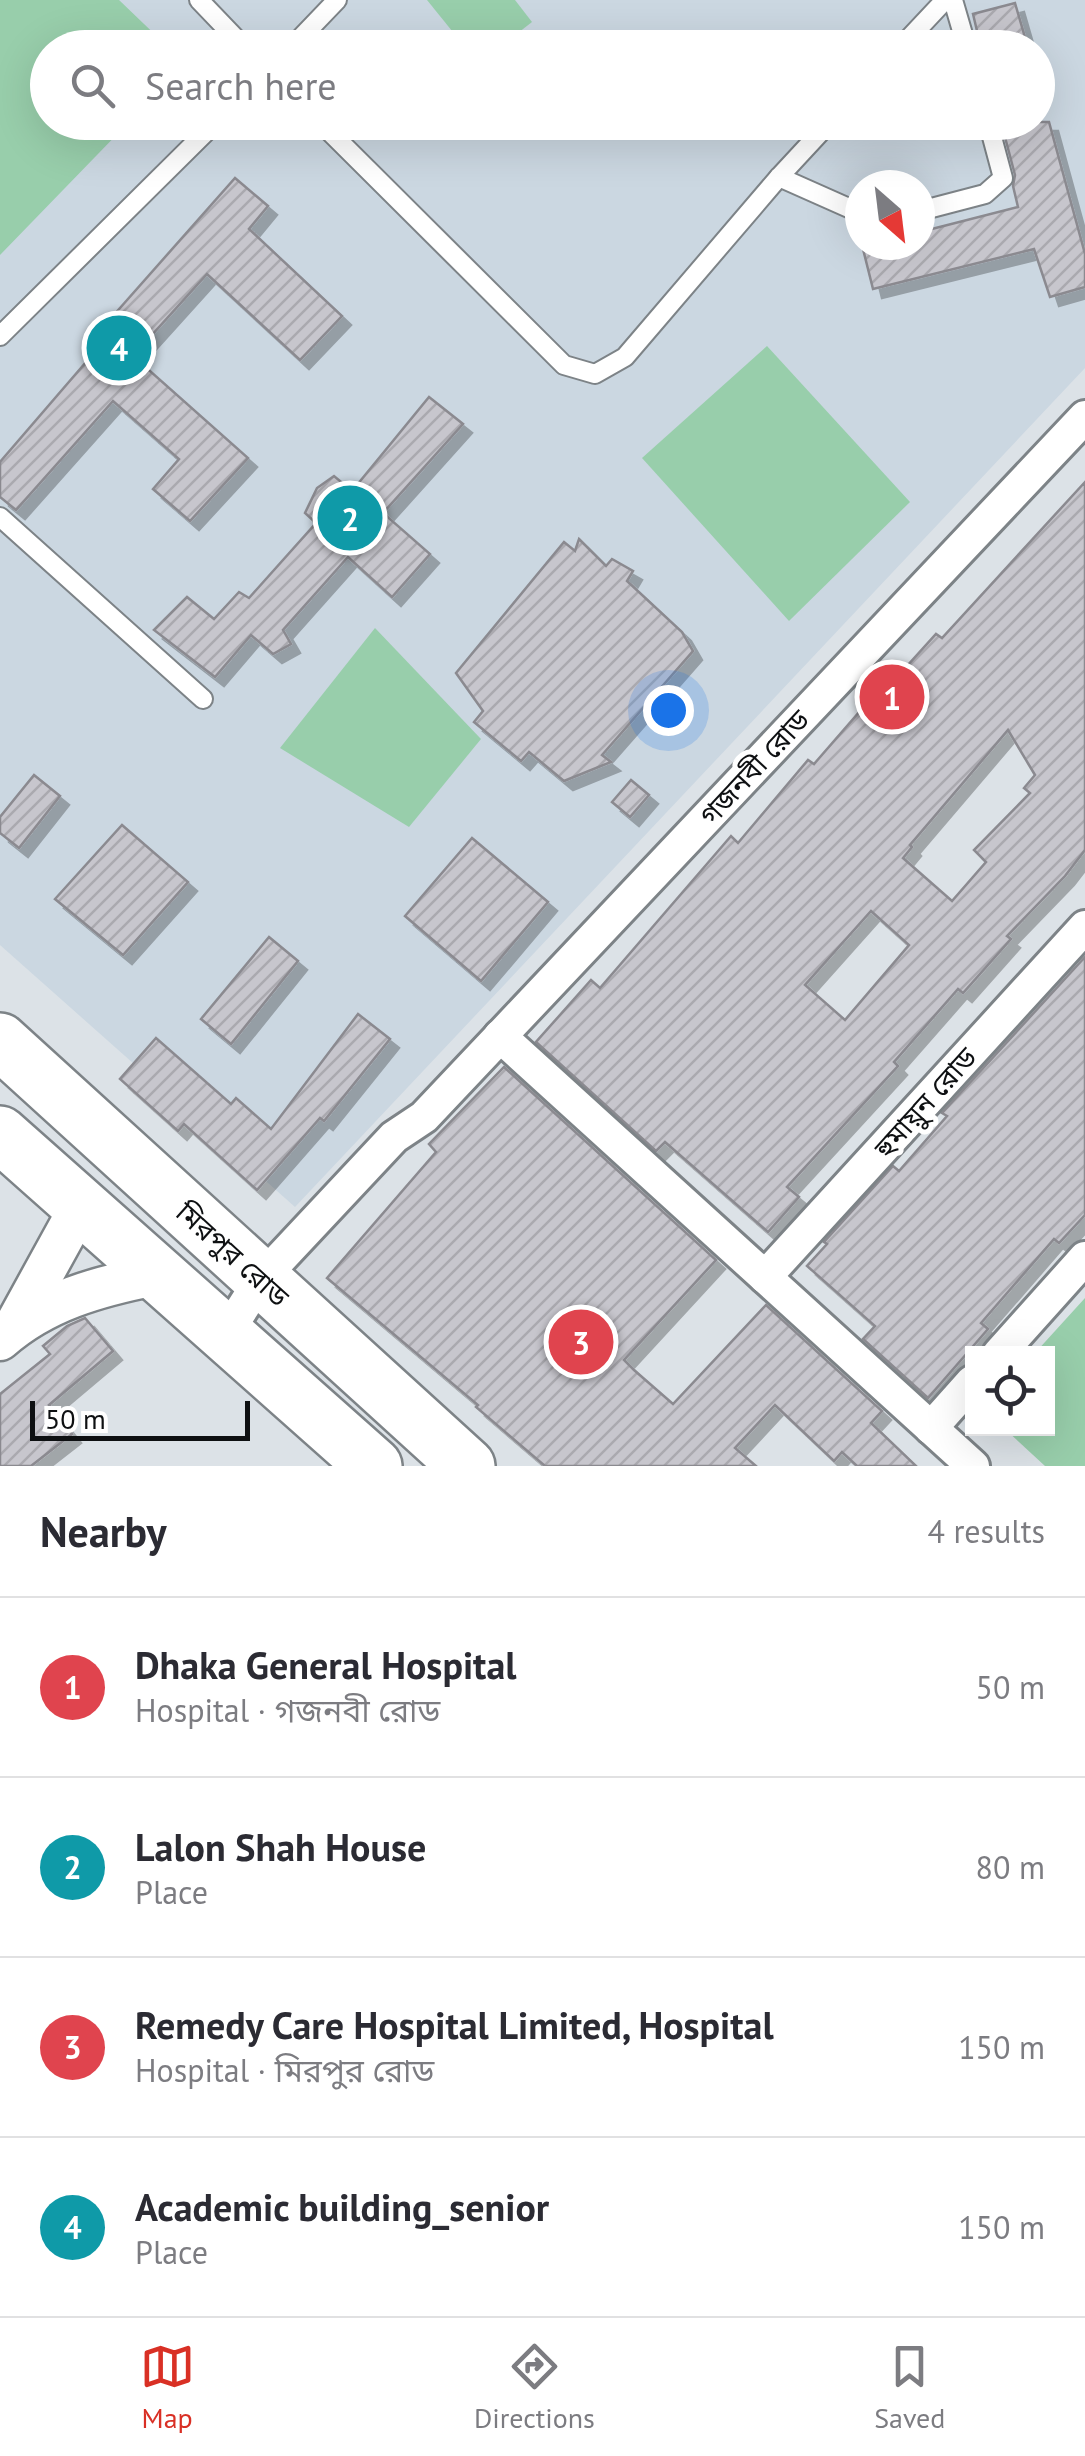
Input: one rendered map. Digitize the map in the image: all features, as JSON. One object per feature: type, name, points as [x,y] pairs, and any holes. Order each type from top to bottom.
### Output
[{"type":"highway","name":"মিরপুর রোড","points":[[0,1041],[468,1466]]},
{"type":"highway","points":[[0,1134],[374,1466]]},
{"type":"street","name":"গজনবী রোড","points":[[226,1334],[394,1137],[424,1117],[1079,436]]},
{"type":"street","name":"হুমায়ুন রোড","points":[[765,1276],[1085,927]]},
{"type":"street","points":[[500,1036],[973,1466]]},
{"type":"street","points":[[7,1334],[80,1207]]},
{"type":"street","points":[[1006,1346],[1085,1258]]},
{"type":"street","points":[[7,1334],[93,1288],[155,1274]]},
{"type":"street","points":[[931,1428],[965,1390]]},
{"type":"lane","points":[[199,0],[228,30]]},
{"type":"lane","points":[[308,30],[337,0]]},
{"type":"lane","points":[[916,30],[944,0]]},
{"type":"lane","points":[[953,0],[961,30]]},
{"type":"lane","points":[[0,336],[198,140]]},
{"type":"lane","points":[[338,140],[564,366],[595,374],[625,357],[813,140]]},
{"type":"lane","points":[[935,207],[986,194],[1003,178],[993,140]]},
{"type":"lane","points":[[778,177],[845,206]]},
{"type":"lane","points":[[0,516],[204,699]]},
{"type":"shaded area","points":[[0,0],[1085,0],[1085,368],[295,1207],[0,945]]},
{"type":"green space","points":[[0,0],[119,0],[150,30],[30,30],[30,140],[112,140],[0,255]]},
{"type":"green space","points":[[427,0],[515,0],[532,22],[522,30],[451,30]]},
{"type":"green space","points":[[767,346],[910,502],[789,621],[642,458]]},
{"type":"green space","points":[[375,628],[481,739],[409,827],[280,748]]},
{"type":"green space","points":[[1085,1298],[1085,1466],[1045,1466],[1013,1436],[1055,1436],[1055,1346],[1041,1346]]},
{"type":"building","points":[[1015,3],[1023,30],[977,30],[973,14]]},
{"type":"building","points":[[1006,140],[1054,140],[1085,254],[1085,287],[1050,297],[1034,249],[873,289],[866,260],[935,260],[935,228],[1018,207],[1013,186],[1015,175]]},
{"type":"building","points":[[235,178],[268,206],[249,229],[342,316],[300,360],[207,274],[133,356],[248,458],[190,521],[153,489],[179,459],[113,401],[16,510],[0,497],[0,462],[105,340],[97,334]]},
{"type":"building","points":[[429,397],[463,424],[383,513],[430,554],[392,597],[348,557],[283,630],[291,644],[273,654],[251,635],[215,677],[154,630],[187,597],[214,619],[239,592],[249,598],[316,523],[305,513],[317,488],[334,476],[352,491]]},
{"type":"building","points":[[1085,482],[1085,850],[1007,936],[1011,939],[963,993],[958,989],[894,1062],[898,1066],[787,1187],[799,1197],[768,1232],[665,1142],[656,1151],[536,1042],[591,980],[600,988],[731,836],[738,843],[808,760],[814,764],[874,695],[878,698],[936,634],[942,638]],"holes":[[[1008,730],[1035,775],[1024,788],[1030,793],[974,850],[986,862],[952,901],[903,858]],[[871,911],[909,945],[845,1020],[805,985]]]},
{"type":"building","points":[[579,539],[606,566],[612,559],[633,571],[627,581],[682,632],[693,651],[602,755],[611,762],[564,781],[529,752],[521,761],[474,722],[483,711],[456,673],[564,542],[575,551]]},
{"type":"building","points":[[34,775],[60,796],[19,848],[0,833],[0,817]]},
{"type":"building","points":[[631,780],[649,795],[630,817],[612,802]]},
{"type":"building","points":[[122,825],[188,882],[123,955],[55,899]]},
{"type":"building","points":[[472,838],[548,902],[481,981],[405,916]]},
{"type":"building","points":[[269,937],[298,961],[231,1044],[201,1019]]},
{"type":"building","points":[[1085,957],[1085,1215],[1059,1243],[1054,1239],[981,1323],[988,1329],[973,1346],[965,1346],[965,1355],[928,1398],[863,1339],[875,1326],[807,1266],[893,1166],[899,1171],[947,1116],[942,1113]]},
{"type":"building","points":[[358,1014],[390,1039],[324,1121],[320,1118],[257,1190],[184,1124],[178,1131],[120,1079],[156,1038],[231,1104],[236,1098],[271,1129]]},
{"type":"building","points":[[504,1067],[716,1260],[624,1360],[634,1370],[673,1404],[766,1305],[882,1411],[871,1423],[916,1466],[857,1466],[842,1452],[834,1461],[775,1405],[735,1448],[756,1466],[545,1466],[327,1278],[436,1152],[429,1144]]},
{"type":"building","points":[[85,1318],[113,1351],[49,1405],[72,1434],[31,1466],[0,1466],[0,1394],[50,1354],[43,1346],[67,1326]]},
{"type":"place","name":"Academic building_senior","points":[[119,348]]},
{"type":"place","name":"Lalon Shah House","points":[[350,518]]},
{"type":"place","name":"Dhaka General Hospital","points":[[892,697]]},
{"type":"place","name":"Remedy Care Hospital Limited, Hospital","points":[[581,1342]]}]
